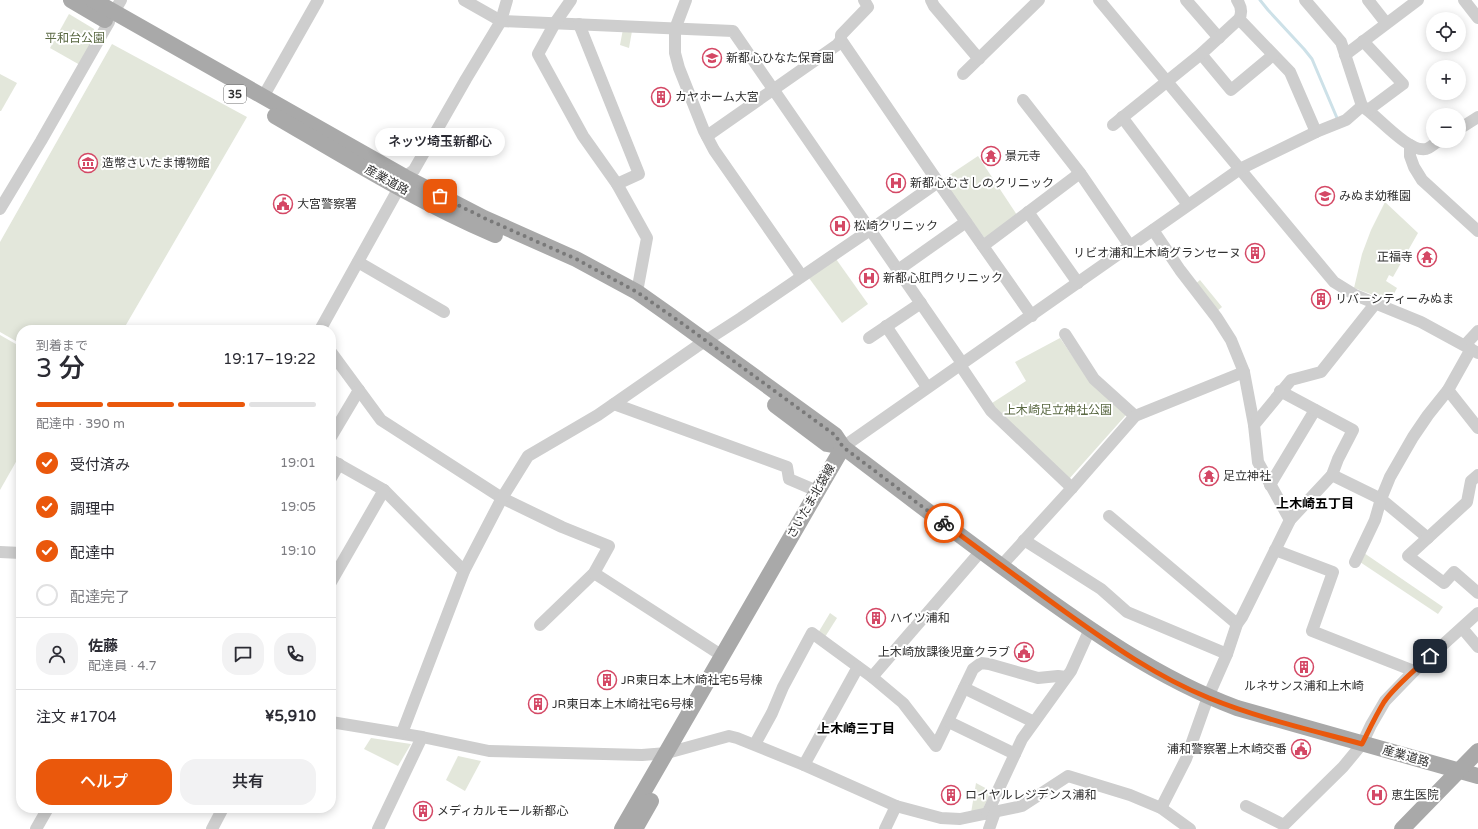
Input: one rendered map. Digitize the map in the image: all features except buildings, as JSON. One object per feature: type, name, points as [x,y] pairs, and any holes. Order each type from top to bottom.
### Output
[{"type":"main road","name":"産業道路","points":[[71,0],[114,11],[402,183],[576,259],[637,292],[827,444],[843,447],[1001,566],[1090,630],[1146,666],[1208,698],[1265,717],[1478,776]]},
{"type":"main road","name":"産業道路","points":[[93,0],[264,97],[446,212],[528,248],[603,285],[701,344]]},
{"type":"main road","name":"さいたま北袋線","points":[[635,829],[721,655],[843,447]]},
{"type":"main road","name":"さいたま北袋線","points":[[622,829],[673,751],[834,478],[843,447]]},
{"type":"main road","points":[[1402,829],[1478,751]]},
{"type":"street","points":[[264,97],[318,0]]},
{"type":"street","points":[[464,0],[501,21],[733,31],[898,270],[992,412],[1072,488]]},
{"type":"street","points":[[323,325],[402,183],[414,170],[501,21],[507,0]]},
{"type":"street","points":[[571,0],[555,23],[538,54],[583,136],[617,184],[647,238],[637,292]]},
{"type":"street","points":[[686,0],[674,29],[675,52],[679,68],[707,136],[732,176],[801,276]]},
{"type":"street","points":[[707,136],[837,45],[841,40],[841,35],[868,7],[864,0]]},
{"type":"street","points":[[963,74],[1039,0]]},
{"type":"street","points":[[1099,0],[1334,282],[1355,295],[1421,322],[1472,349]]},
{"type":"street","points":[[1186,0],[1218,38]]},
{"type":"street","points":[[1188,205],[1117,121],[1201,54],[1239,19],[1241,15],[1241,5],[1237,0]]},
{"type":"street","points":[[1305,0],[1341,42],[1365,108],[1398,137],[1410,145],[1417,148],[1427,148]]},
{"type":"street","points":[[1368,0],[1386,23]]},
{"type":"street","points":[[1345,55],[1418,0]]},
{"type":"street","points":[[1464,0],[1478,18]]},
{"type":"street","points":[[935,2],[979,59]]},
{"type":"street","points":[[0,208],[41,141],[114,11]]},
{"type":"street","points":[[1239,19],[1290,72],[1316,132]]},
{"type":"street","points":[[579,24],[640,174],[617,184]]},
{"type":"street","points":[[841,40],[1032,316]]},
{"type":"street","points":[[843,447],[1240,170],[1316,132],[1346,120],[1403,84],[1363,41]]},
{"type":"street","points":[[1201,54],[1232,90],[1272,55]]},
{"type":"street","points":[[1023,100],[1080,172],[1130,246]]},
{"type":"street","points":[[1466,125],[1478,117]]},
{"type":"street","points":[[1410,145],[1410,156],[1422,180],[1478,231]]},
{"type":"street","points":[[983,246],[1080,172]]},
{"type":"street","points":[[402,733],[464,571],[502,498],[528,456],[598,415],[938,182]]},
{"type":"street","points":[[1028,212],[1078,283]]},
{"type":"street","points":[[898,270],[966,222]]},
{"type":"street","points":[[1153,230],[1180,270],[1217,318],[1231,340],[1244,372],[1254,424],[1258,462],[1290,520]]},
{"type":"street","points":[[358,262],[444,312]]},
{"type":"street","points":[[869,338],[920,303]]},
{"type":"street","points":[[1254,424],[1280,391],[1291,380],[1321,372],[1376,304]]},
{"type":"street","points":[[886,326],[927,387]]},
{"type":"street","points":[[1355,562],[1376,520],[1381,499],[1390,477],[1413,437],[1448,390],[1472,349],[1478,331]]},
{"type":"street","points":[[1065,334],[1094,379],[1135,416]]},
{"type":"street","points":[[336,359],[380,420],[502,498],[562,527],[609,546],[594,573],[540,624]]},
{"type":"street","points":[[1001,566],[1135,416],[1244,372]]},
{"type":"street","points":[[336,429],[359,390]]},
{"type":"street","points":[[1448,390],[1478,428]]},
{"type":"street","points":[[1161,808],[1186,759],[1208,698],[1227,654],[1237,624],[1242,617],[1290,520],[1332,475],[1338,459],[1353,430],[1280,391]]},
{"type":"street","points":[[614,404],[787,467],[789,479],[817,491]]},
{"type":"street","points":[[1270,485],[1315,410]]},
{"type":"street","points":[[336,463],[384,490],[464,571]]},
{"type":"street","points":[[1332,475],[1381,499],[1428,538]]},
{"type":"street","points":[[1478,475],[1471,481],[1467,502],[1408,556],[1444,583],[1454,572],[1478,593]]},
{"type":"street","points":[[336,572],[384,490]]},
{"type":"street","points":[[1109,516],[1237,624]]},
{"type":"street","points":[[1024,540],[1101,589],[1127,612],[1227,654]]},
{"type":"street","points":[[1275,550],[1332,572],[1312,631],[1414,671]]},
{"type":"street","points":[[872,677],[981,551]]},
{"type":"street","points":[[0,552],[16,553]]},
{"type":"street","points":[[594,573],[721,655]]},
{"type":"street","points":[[1246,806],[1283,827],[1343,767],[1362,744],[1385,701],[1414,671],[1478,613]]},
{"type":"street","points":[[1462,628],[1478,647]]},
{"type":"street","points":[[989,829],[991,813],[1022,739],[1071,671],[1090,630]]},
{"type":"street","points":[[754,744],[772,713],[783,686],[812,633],[872,677],[903,703],[936,746],[949,722],[973,669],[981,663],[1038,678],[1058,676],[1066,677]]},
{"type":"street","points":[[804,765],[858,667]]},
{"type":"street","points":[[964,688],[1034,722]]},
{"type":"street","points":[[949,722],[1015,754]]},
{"type":"street","points":[[336,723],[402,733],[489,751],[642,755],[673,751],[729,736],[754,744],[896,806],[941,818],[960,819],[1022,806],[1068,776],[1130,795],[1161,808],[1190,829]]},
{"type":"street","points":[[378,829],[422,737]]},
{"type":"street","points":[[885,829],[896,806]]},
{"type":"street","points":[[36,829],[45,813]]},
{"type":"street","points":[[212,829],[220,813]]},
{"type":"green space","name":"平和台公園","points":[[69,14],[94,29],[96,37],[80,65],[50,48]]},
{"type":"green space","points":[[623,29],[632,31],[629,48],[620,45]]},
{"type":"green space","points":[[112,44],[247,117],[126,325],[16,325],[16,341],[0,332],[0,242]]},
{"type":"green space","points":[[0,74],[17,83],[1,111],[0,111]]},
{"type":"green space","points":[[978,156],[1017,215],[986,240],[942,180]]},
{"type":"green space","points":[[1385,202],[1418,233],[1393,277],[1389,275],[1386,281],[1397,288],[1390,301],[1354,288],[1362,254],[1371,230]]},
{"type":"green space","points":[[836,259],[868,304],[842,323],[809,278]]},
{"type":"green space","points":[[1200,280],[1222,307],[1216,312],[1194,285]]},
{"type":"green space","points":[[0,335],[16,344],[16,462],[0,490]]},
{"type":"green space","name":"上木崎足立神社公園","points":[[1060,338],[1089,380],[1126,415],[1069,479],[989,405],[1026,381],[1015,362]]},
{"type":"green space","points":[[1364,553],[1443,607],[1438,614],[1360,562]]},
{"type":"green space","points":[[830,613],[837,618],[825,637],[818,633]]},
{"type":"green space","points":[[371,738],[411,744],[398,766],[364,749]]},
{"type":"green space","points":[[458,756],[481,761],[465,791],[446,780]]},
{"type":"green space","points":[[976,783],[991,791],[982,811],[971,813]]},
{"type":"waterway","points":[[1260,0],[1312,59],[1337,118]]},
{"type":"way so far","points":[[440,196],[484,218],[576,259],[637,292],[835,435],[843,447],[944,523]]},
{"type":"place","name":"新都心ひなた保育園","points":[[712,58]]},
{"type":"place","name":"カヤホーム大宮","points":[[661,97]]},
{"type":"place","name":"景元寺","points":[[991,156]]},
{"type":"place","name":"造幣さいたま博物館","points":[[88,163]]},
{"type":"place","name":"新都心むさしのクリニック","points":[[896,183]]},
{"type":"place","name":"ネッツ埼玉新都心","points":[[440,196]]},
{"type":"place","name":"みぬま幼稚園","points":[[1325,196]]},
{"type":"place","name":"大宮警察署","points":[[283,204]]},
{"type":"place","name":"松崎クリニック","points":[[840,226]]},
{"type":"place","name":"リビオ浦和上木崎グランセーヌ","points":[[1255,253]]},
{"type":"place","name":"正福寺","points":[[1427,257]]},
{"type":"place","name":"新都心肛門クリニック","points":[[869,278]]},
{"type":"place","name":"リバーシティーみぬま","points":[[1321,299]]},
{"type":"place","name":"足立神社","points":[[1209,476]]},
{"type":"place","name":"ハイツ浦和","points":[[876,618]]},
{"type":"place","name":"上木崎放課後児童クラブ","points":[[1024,652]]},
{"type":"place","name":"ルネサンス浦和上木崎","points":[[1304,667]]},
{"type":"place","name":"JR東日本上木崎社宅5号棟","points":[[607,680]]},
{"type":"place","name":"JR東日本上木崎社宅6号棟","points":[[538,704]]},
{"type":"place","name":"浦和警察署上木崎交番","points":[[1301,749]]},
{"type":"place","name":"ロイヤルレジデンス浦和","points":[[951,795]]},
{"type":"place","name":"恵生医院","points":[[1377,795]]},
{"type":"place","name":"メディカルモール新都心","points":[[423,811]]},
{"type":"district","name":"上木崎五丁目","points":[[1315,504]]},
{"type":"district","name":"上木崎三丁目","points":[[856,729]]},
{"type":"route","points":[[944,523],[1090,630],[1146,666],[1174,681],[1208,698],[1237,708],[1362,744],[1385,701],[1430,656]]}]
